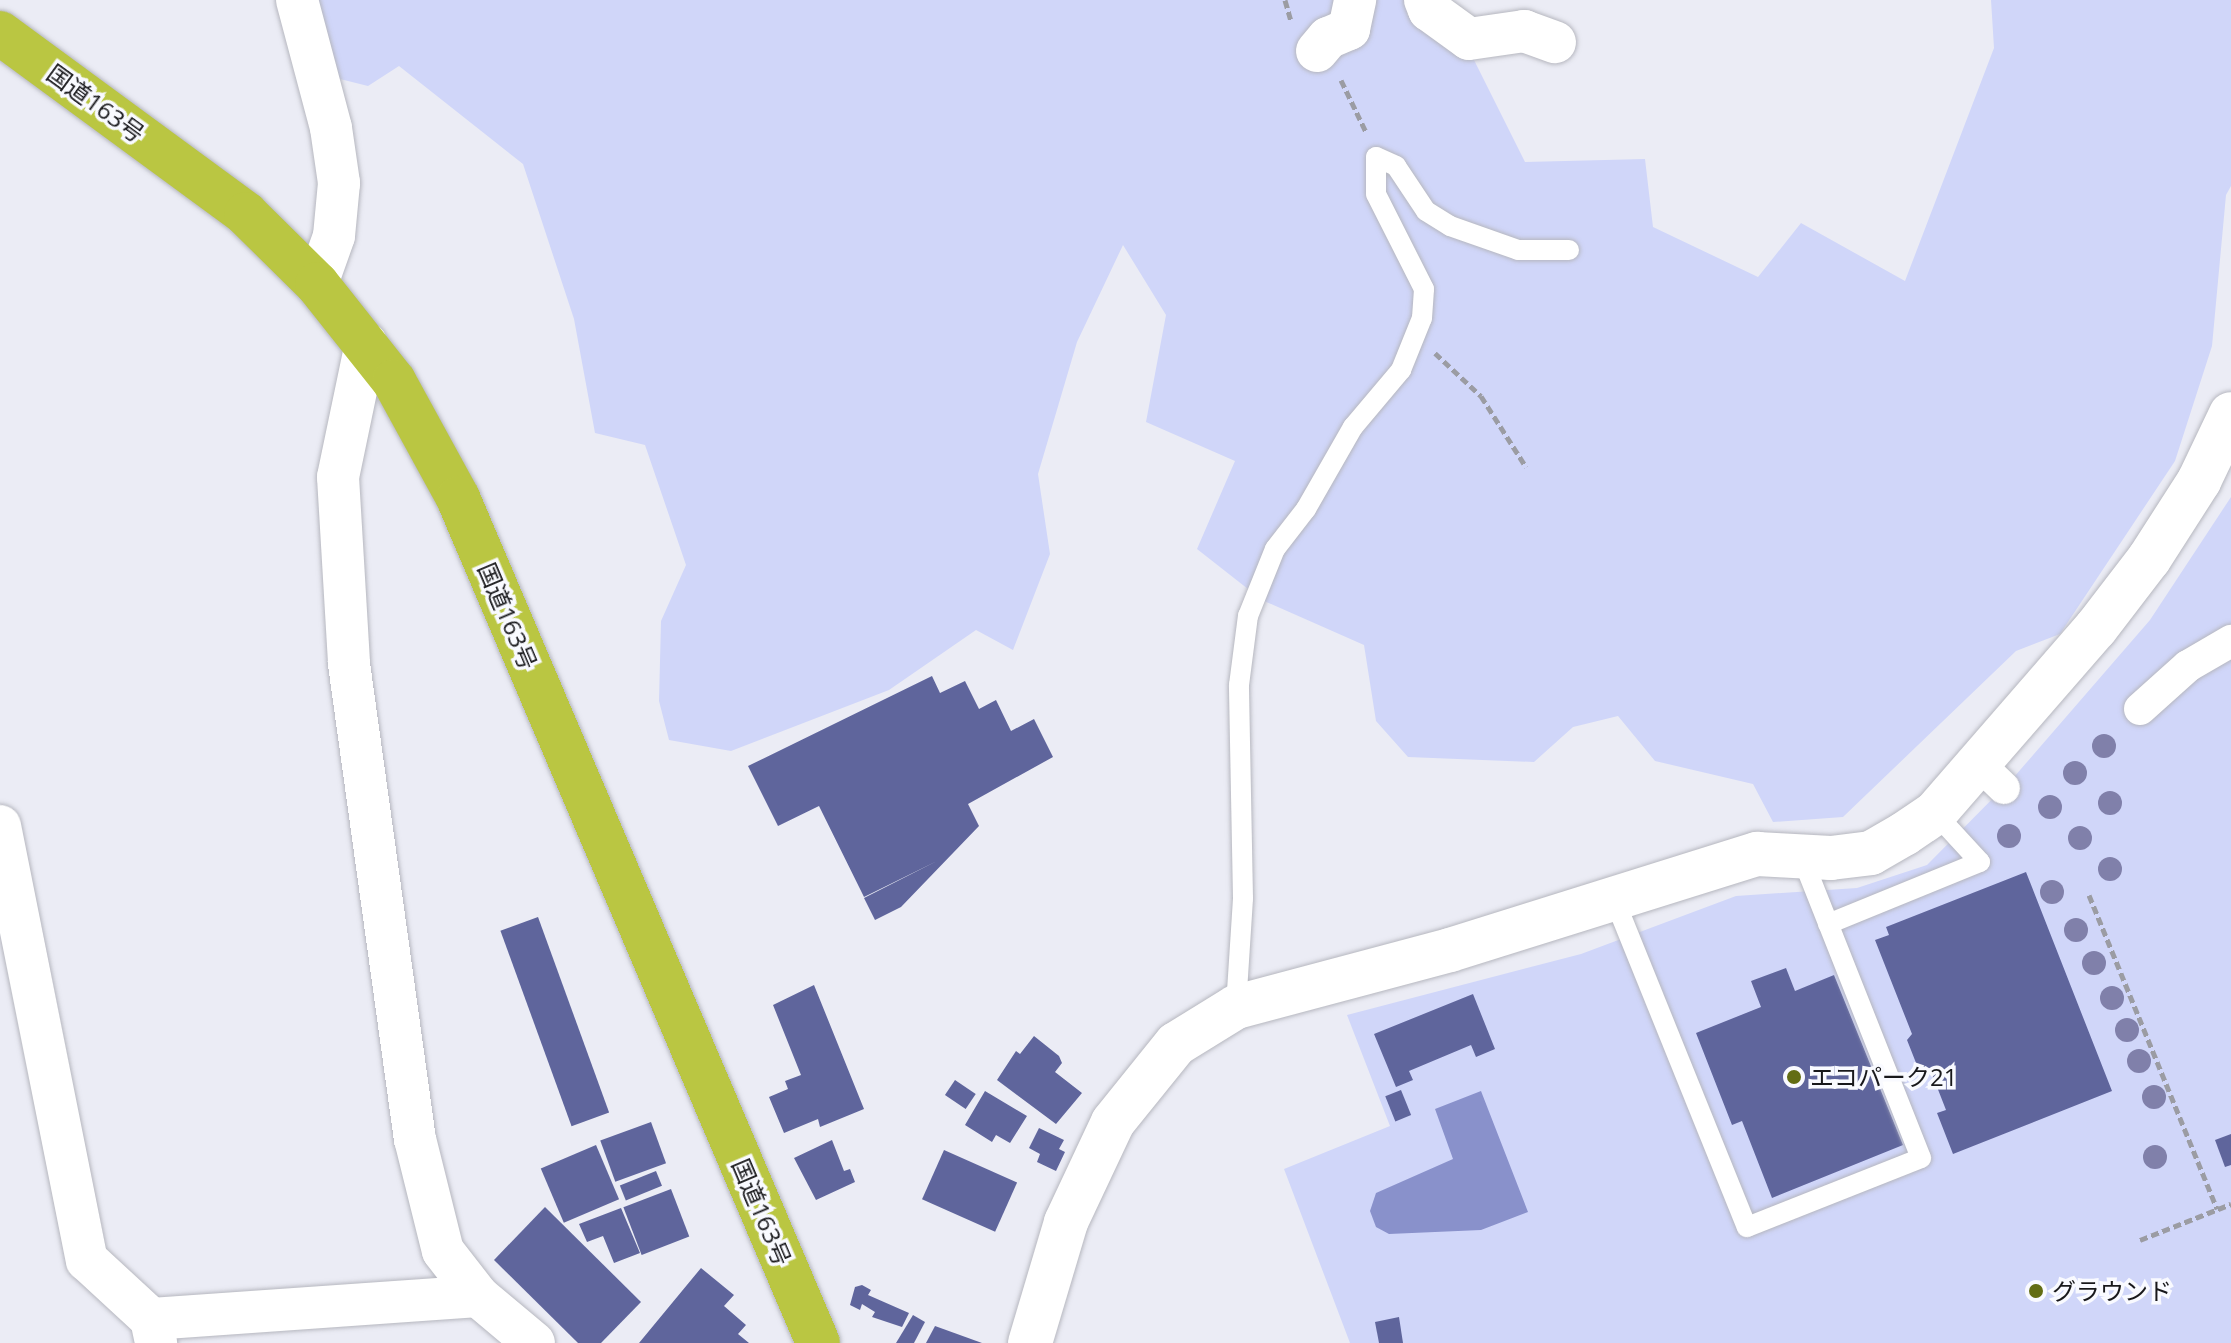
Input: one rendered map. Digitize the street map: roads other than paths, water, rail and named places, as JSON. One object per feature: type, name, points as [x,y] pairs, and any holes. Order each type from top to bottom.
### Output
[{"type":"highway","name":"国道163号","points":[[0,33],[246,214],[317,284],[366,343],[428,436],[458,498],[818,1343]]},
{"type":"street","points":[[297,0],[331,128],[339,183],[334,236],[317,284]]},
{"type":"street","points":[[1317,51],[1328,38],[1349,29],[1355,0]]},
{"type":"street","points":[[1425,0],[1429,10],[1469,39],[1524,31],[1555,42]]},
{"type":"street","points":[[366,343],[338,477],[349,664],[415,1139],[443,1251],[478,1296],[534,1343]]},
{"type":"street","points":[[1030,1343],[1066,1222],[1113,1122],[1176,1044],[1236,1007],[1450,950],[1613,896],[1757,854],[1802,857],[1871,853],[1991,776],[2149,559],[2199,481],[2231,414]]},
{"type":"street","points":[[2140,709],[2188,666],[2231,641]]},
{"type":"street","points":[[0,826],[87,1260],[154,1331],[478,1296]]},
{"type":"lane","points":[[1236,1007],[1243,898],[1239,685],[1248,616],[1275,549],[1306,509],[1353,427],[1401,370],[1413,340],[1424,289],[1376,194],[1376,157],[1396,166],[1426,211],[1450,226],[1518,250],[1569,250]]},
{"type":"lane","points":[[1828,924],[1980,862],[1935,813]]},
{"type":"lane","points":[[1613,896],[1747,1227],[1921,1158],[1802,857]]},
{"type":"water","points":[[1481,1091],[1528,1212],[1481,1230],[1389,1234],[1376,1227],[1370,1211],[1376,1193],[1453,1159],[1435,1109]]},
{"type":"place","name":"エコパーク21","points":[[1794,1077]]},
{"type":"place","name":"グラウンド","points":[[2036,1291]]}]
